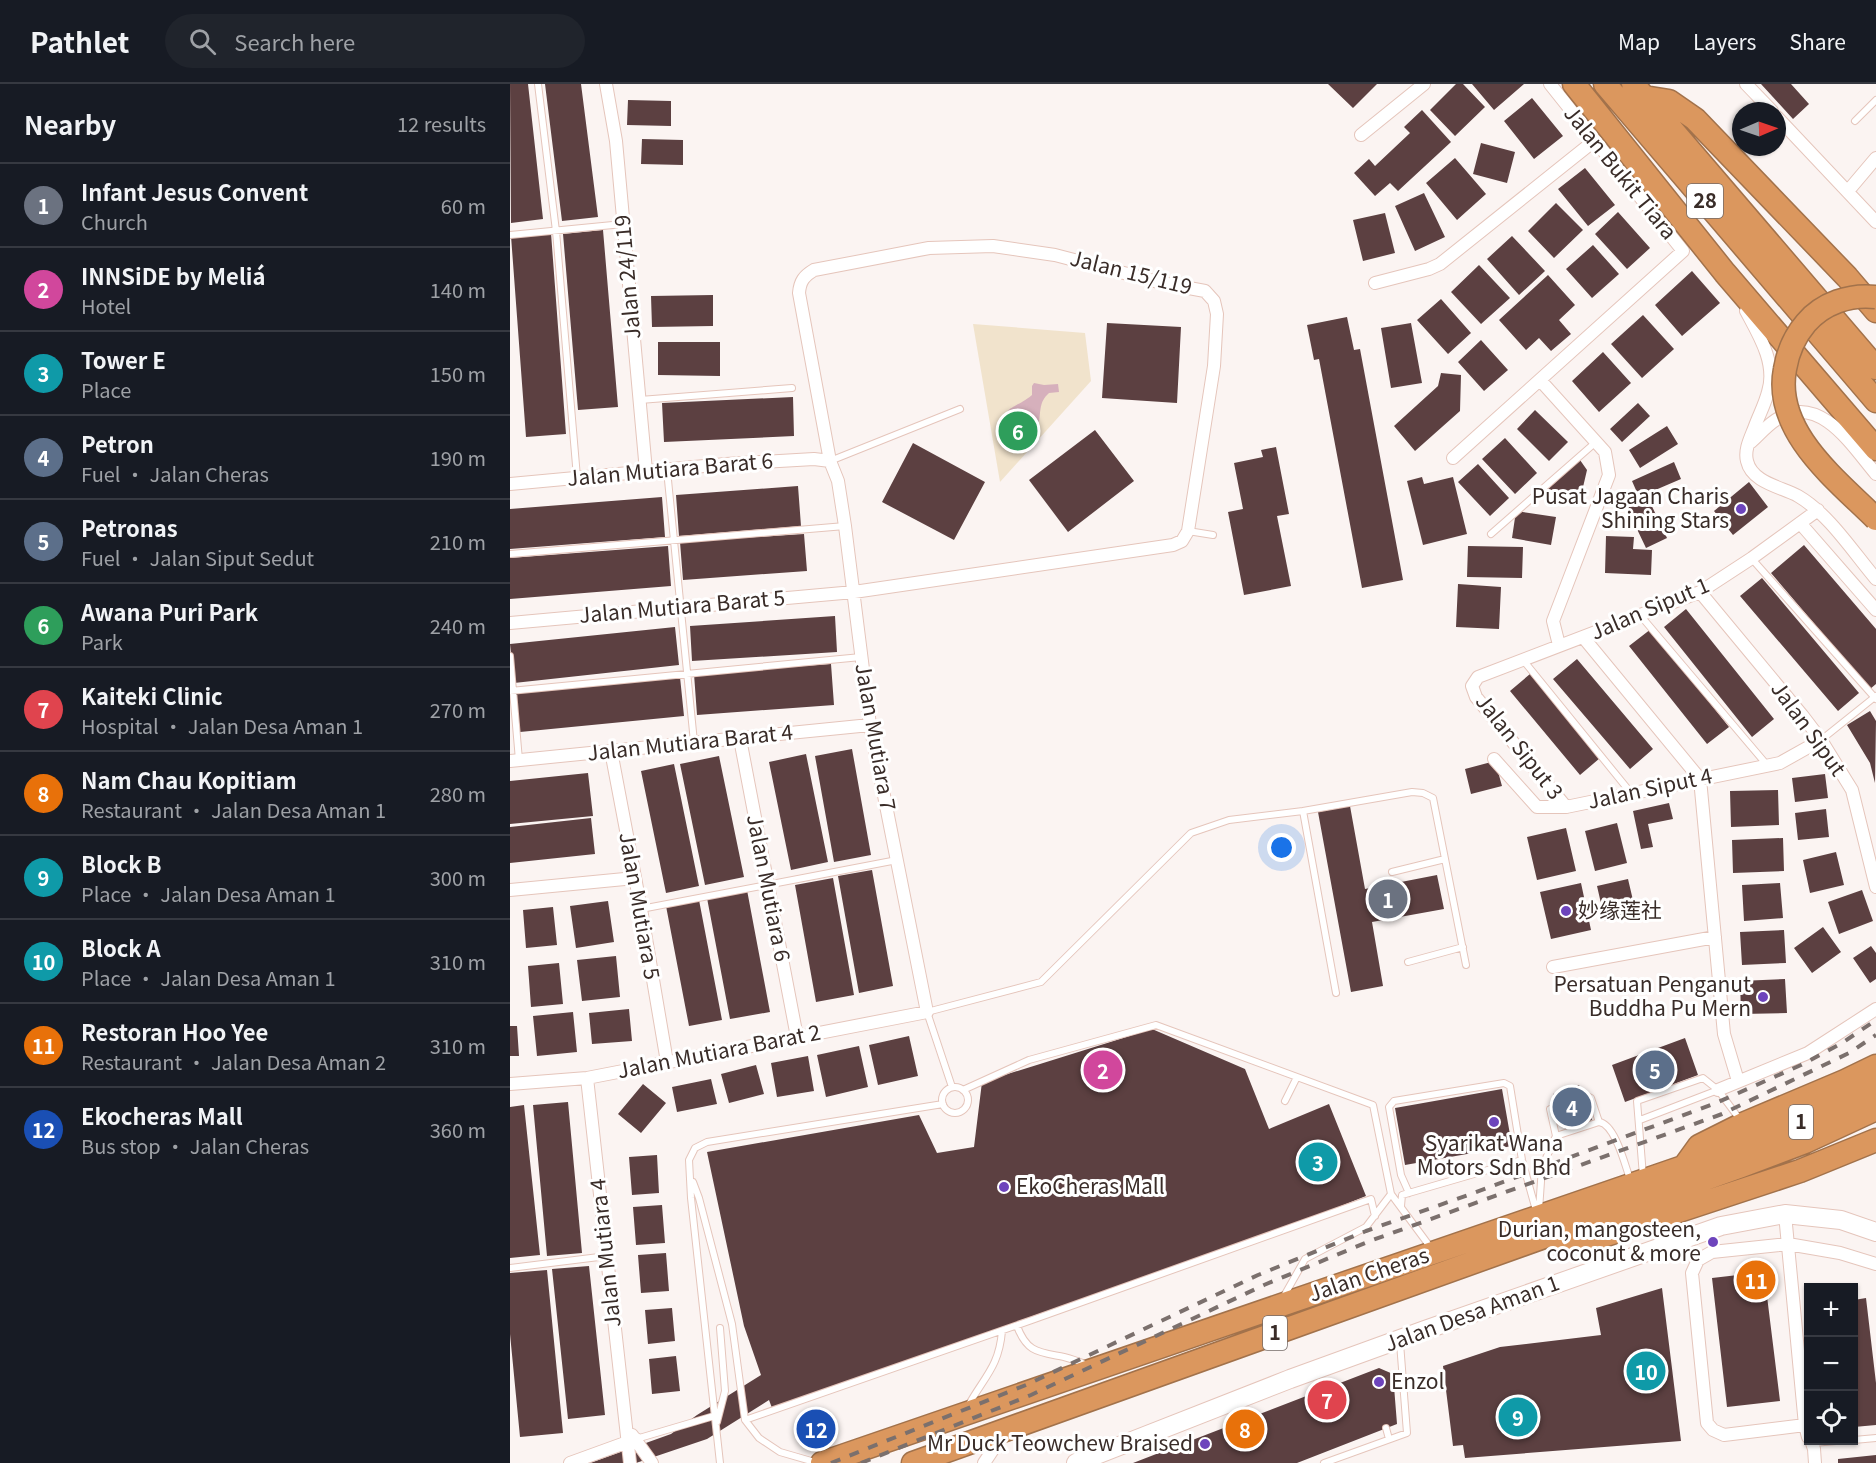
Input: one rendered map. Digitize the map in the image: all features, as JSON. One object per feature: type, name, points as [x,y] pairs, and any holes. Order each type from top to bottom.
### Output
[{"type":"highway","points":[[1574,84],[1725,273],[1876,450]]},
{"type":"highway","name":"28","points":[[1605,84],[1813,311],[1876,368]]},
{"type":"highway","points":[[1639,91],[1670,101],[1695,119],[1840,270],[1876,312]]},
{"type":"highway","name":"28","points":[[1639,91],[1813,311],[1876,401]]},
{"type":"highway","points":[[1876,297],[1845,299],[1810,318],[1793,341],[1787,359],[1784,388],[1791,420],[1807,447],[1876,519]]},
{"type":"highway","points":[[1683,1167],[1699,1146],[1743,1124],[1876,1066]]},
{"type":"highway","name":"Jalan Cheras","points":[[913,1463],[1001,1437],[1541,1227],[1733,1159],[1790,1127],[1850,1102],[1876,1088]]},
{"type":"highway","name":"Jalan Cheras","points":[[820,1463],[1434,1253],[1541,1227],[1638,1183],[1683,1167],[1733,1159],[1805,1142],[1876,1109]]},
{"type":"highway","points":[[1541,1227],[1574,1240],[1597,1238],[1800,1171],[1876,1140]]},
{"type":"street","name":"Jalan 24/119","points":[[606,84],[616,141],[646,471]]},
{"type":"street","points":[[1361,135],[1424,84]]},
{"type":"street","name":"Jalan Bukit Tiara","points":[[1453,458],[1683,251],[1550,84]]},
{"type":"street","points":[[1746,84],[1763,102]]},
{"type":"street","points":[[1786,126],[1876,222]]},
{"type":"street","points":[[1375,284],[1440,264],[1594,141]]},
{"type":"street","points":[[1848,191],[1876,158]]},
{"type":"street","name":"Jalan 15/119","points":[[830,461],[800,293],[800,283],[805,276],[814,270],[929,248],[993,246],[1055,255],[1162,283],[1205,291],[1214,301],[1217,314],[1214,366],[1188,531]]},
{"type":"street","points":[[1725,273],[1765,346],[1771,369],[1769,390],[1748,445],[1747,460],[1751,472],[1768,483],[1798,496],[1818,510],[1876,579]]},
{"type":"street","points":[[1540,380],[1605,452],[1609,475],[1553,621],[1559,645]]},
{"type":"street","points":[[1748,445],[1781,416],[1793,413],[1815,414],[1837,428],[1876,474]]},
{"type":"street","name":"Jalan Mutiara Barat 6","points":[[510,484],[667,469],[803,460],[830,461]]},
{"type":"street","name":"Jalan Mutiara 7","points":[[830,461],[838,481],[845,526],[870,725],[927,1012]]},
{"type":"street","name":"Jalan Siput 1","points":[[1472,686],[1478,677],[1700,592],[1818,510]]},
{"type":"street","points":[[1800,523],[1876,610]]},
{"type":"street","points":[[854,592],[1173,544],[1182,541],[1188,531]]},
{"type":"street","name":"Jalan Mutiara Barat 5","points":[[510,623],[854,592]]},
{"type":"street","name":"Jalan Siput","points":[[1700,592],[1821,740],[1852,790],[1876,887]]},
{"type":"street","points":[[1583,637],[1700,778],[1724,1034],[1738,1082]]},
{"type":"street","name":"Jalan Siput 3","points":[[1472,686],[1476,697],[1566,807]]},
{"type":"street","name":"Jalan Mutiara Barat 4","points":[[514,760],[870,725]]},
{"type":"street","name":"Jalan Mutiara 6","points":[[740,738],[797,1037]]},
{"type":"street","name":"Jalan Siput 4","points":[[1494,759],[1537,807],[1566,807],[1780,763],[1821,740]]},
{"type":"street","name":"Jalan Mutiara 5","points":[[611,751],[667,1062]]},
{"type":"street","points":[[510,890],[635,878]]},
{"type":"street","points":[[1553,967],[1715,937]]},
{"type":"street","points":[[1718,1089],[1808,1053],[1876,1008]]},
{"type":"street","name":"Jalan Mutiara Barat 2","points":[[510,1084],[587,1078],[927,1012]]},
{"type":"street","name":"Jalan Mutiara 4","points":[[587,1078],[626,1428],[631,1441],[630,1463]]},
{"type":"street","points":[[1785,1214],[1804,1391]]},
{"type":"street","name":"Jalan Desa Aman 1","points":[[1076,1463],[1399,1339],[1720,1226],[1785,1214],[1841,1220],[1876,1232]]},
{"type":"street","points":[[1804,1436],[1724,1435],[1713,1430],[1707,1423],[1692,1273],[1698,1260],[1712,1252],[1788,1244],[1840,1253],[1876,1264]]},
{"type":"street","points":[[984,1463],[1001,1437]]},
{"type":"street","points":[[994,1463],[1001,1437]]},
{"type":"street","points":[[570,1463],[631,1441],[652,1463]]},
{"type":"street","points":[[1811,1445],[1815,1463]]},
{"type":"lane","points":[[538,84],[556,231],[577,478]]},
{"type":"lane","points":[[1855,121],[1876,100]]},
{"type":"lane","points":[[510,235],[623,224]]},
{"type":"lane","points":[[639,400],[792,388]]},
{"type":"lane","points":[[830,461],[960,409]]},
{"type":"lane","points":[[1491,534],[1596,442]]},
{"type":"lane","points":[[667,469],[694,742]]},
{"type":"lane","points":[[510,554],[845,526]]},
{"type":"lane","points":[[1188,531],[1213,535]]},
{"type":"lane","points":[[1752,558],[1876,698],[1821,740]]},
{"type":"lane","points":[[1640,615],[1767,765]]},
{"type":"lane","points":[[510,656],[514,760]]},
{"type":"lane","points":[[512,691],[688,672],[862,657]]},
{"type":"lane","points":[[1523,660],[1631,793]]},
{"type":"lane","points":[[951,1088],[927,1012],[1041,982],[1191,833],[1229,820],[1303,811],[1412,792],[1423,793],[1433,798],[1466,965]]},
{"type":"lane","points":[[1303,811],[1336,993]]},
{"type":"lane","points":[[1392,872],[1445,859]]},
{"type":"lane","points":[[641,909],[897,860]]},
{"type":"lane","points":[[1408,962],[1463,947]]},
{"type":"lane","points":[[963,1090],[968,1097],[964,1109],[952,1112],[944,1104],[945,1092],[951,1088],[963,1090],[1029,1060],[1156,1025],[1373,1105],[1391,1194],[1434,1253]]},
{"type":"lane","points":[[1285,1101],[1297,1077]]},
{"type":"lane","points":[[1638,1183],[1640,1120],[1637,1101],[1700,1078],[1718,1089],[1743,1124]]},
{"type":"lane","points":[[1409,1192],[1401,1175],[1389,1107],[1394,1101],[1504,1083],[1510,1086],[1522,1160],[1541,1227]]},
{"type":"lane","points":[[1640,1120],[1718,1089]]},
{"type":"lane","points":[[1541,1227],[1542,1167],[1556,1136],[1550,1109],[1587,1096],[1591,1098],[1599,1122]]},
{"type":"lane","points":[[720,1463],[691,1198],[689,1160],[695,1148],[707,1142],[944,1104]]},
{"type":"lane","points":[[1556,1136],[1599,1122],[1607,1125],[1638,1183]]},
{"type":"lane","points":[[1401,1206],[1402,1195],[1409,1192],[1522,1160]]},
{"type":"lane","points":[[691,1176],[699,1198],[732,1324],[745,1420],[759,1438],[780,1452],[820,1463]]},
{"type":"lane","points":[[1279,1306],[1305,1259],[1366,1227],[1391,1194]]},
{"type":"lane","points":[[745,1420],[1017,1326],[1371,1199],[1375,1216]]},
{"type":"lane","points":[[510,1268],[608,1256]]},
{"type":"lane","points":[[1017,1326],[1021,1336],[1033,1350],[1065,1357],[1096,1369]]},
{"type":"lane","points":[[716,1429],[725,1391],[720,1328]]},
{"type":"lane","points":[[963,1415],[996,1360],[1002,1331]]},
{"type":"lane","points":[[1324,1463],[1407,1433],[1399,1339]]},
{"type":"lane","points":[[631,1441],[714,1416]]},
{"type":"lane","points":[[1386,1428],[1389,1439]]},
{"type":"lane","points":[[1858,1440],[1876,1438]]},
{"type":"shaded area","points":[[973,324],[1085,333],[1091,381],[1000,482]]},
{"type":"shaded area","points":[[1034,383],[1058,384],[1059,392],[1049,393],[1041,406],[1039,422],[998,430],[1004,415],[1032,395]]},
{"type":"building","points":[[510,84],[528,84],[543,219],[511,223]]},
{"type":"building","points":[[545,84],[581,84],[598,217],[562,221]]},
{"type":"building","points":[[1328,84],[1377,84],[1353,108]]},
{"type":"building","points":[[1456,84],[1463,84],[1485,107],[1455,136],[1430,110]]},
{"type":"building","points":[[1472,84],[1524,84],[1494,110]]},
{"type":"building","points":[[1761,84],[1791,84],[1809,104],[1793,119],[1786,111],[1786,102],[1777,102]]},
{"type":"building","points":[[1532,98],[1563,136],[1534,159],[1504,121]]},
{"type":"building","points":[[628,100],[671,101],[671,126],[627,125]]},
{"type":"building","points":[[1422,110],[1451,142],[1398,191],[1390,183],[1375,196],[1354,173],[1369,159],[1375,166],[1410,133],[1404,127]]},
{"type":"building","points":[[642,139],[683,140],[683,165],[641,164]]},
{"type":"building","points":[[1481,143],[1515,152],[1507,183],[1473,174]]},
{"type":"building","points":[[1455,158],[1486,194],[1457,220],[1426,183]]},
{"type":"building","points":[[1585,168],[1615,205],[1588,226],[1558,189]]},
{"type":"building","points":[[1424,193],[1445,237],[1415,251],[1395,206]]},
{"type":"building","points":[[1556,203],[1583,230],[1554,258],[1528,231]]},
{"type":"building","points":[[1618,212],[1650,248],[1627,269],[1595,234]]},
{"type":"building","points":[[1385,213],[1395,253],[1363,261],[1353,220]]},
{"type":"building","points":[[603,230],[618,407],[578,410],[563,234]]},
{"type":"building","points":[[551,233],[566,434],[526,437],[511,236]]},
{"type":"building","points":[[1512,236],[1545,271],[1519,295],[1487,259]]},
{"type":"building","points":[[1593,245],[1619,274],[1592,298],[1566,269]]},
{"type":"building","points":[[1479,265],[1510,298],[1481,324],[1451,292]]},
{"type":"building","points":[[1692,271],[1720,303],[1682,336],[1655,305]]},
{"type":"building","points":[[1548,275],[1575,305],[1559,320],[1571,334],[1551,351],[1539,338],[1526,350],[1499,320]]},
{"type":"building","points":[[713,295],[713,326],[652,327],[651,296]]},
{"type":"building","points":[[1441,299],[1471,333],[1448,354],[1417,320]]},
{"type":"building","points":[[1643,315],[1674,349],[1642,378],[1611,344]]},
{"type":"building","points":[[1347,317],[1354,350],[1360,349],[1403,580],[1362,588],[1319,359],[1314,360],[1307,325]]},
{"type":"building","points":[[1107,323],[1181,327],[1177,403],[1102,398]]},
{"type":"building","points":[[1411,323],[1422,383],[1391,388],[1381,328]]},
{"type":"building","points":[[1481,340],[1508,370],[1484,391],[1458,362]]},
{"type":"building","points":[[658,342],[720,342],[720,376],[658,375]]},
{"type":"building","points":[[1603,352],[1631,383],[1599,412],[1572,381]]},
{"type":"building","points":[[1441,373],[1461,375],[1460,411],[1415,451],[1394,426],[1438,386]]},
{"type":"building","points":[[793,397],[794,436],[664,442],[662,403]]},
{"type":"building","points":[[1638,403],[1650,416],[1622,442],[1610,429]]},
{"type":"building","points":[[1535,410],[1568,442],[1549,461],[1517,429]]},
{"type":"building","points":[[1667,426],[1678,444],[1640,468],[1629,450]]},
{"type":"building","points":[[1095,430],[1134,481],[1068,532],[1029,480]]},
{"type":"building","points":[[1505,438],[1537,473],[1515,494],[1482,459]]},
{"type":"building","points":[[913,443],[985,482],[954,540],[882,502]]},
{"type":"building","points":[[1276,447],[1289,514],[1277,516],[1291,586],[1244,595],[1228,512],[1243,509],[1234,463],[1263,457],[1261,450]]},
{"type":"building","points":[[1580,460],[1587,470],[1580,500],[1540,496]]},
{"type":"building","points":[[1674,462],[1681,479],[1639,497],[1632,481]]},
{"type":"building","points":[[1478,464],[1509,498],[1490,516],[1458,482]]},
{"type":"building","points":[[1422,477],[1424,484],[1453,477],[1467,534],[1423,545],[1407,481]]},
{"type":"building","name":"Pusat Jagaan Charis Shining Stars","points":[[1749,482],[1768,507],[1733,535],[1714,511]]},
{"type":"building","points":[[798,486],[801,526],[679,536],[676,495]]},
{"type":"building","points":[[662,497],[665,537],[510,549],[510,509]]},
{"type":"building","points":[[1648,498],[1667,538],[1646,548],[1627,508]]},
{"type":"building","points":[[1516,511],[1556,517],[1551,545],[1512,538]]},
{"type":"building","points":[[804,534],[807,571],[683,580],[680,542]]},
{"type":"building","points":[[1606,536],[1634,537],[1633,549],[1652,550],[1651,575],[1605,573]]},
{"type":"building","points":[[1804,545],[1876,629],[1876,684],[1870,689],[1771,573]]},
{"type":"building","points":[[668,546],[671,586],[510,599],[510,558]]},
{"type":"building","points":[[1468,546],[1523,547],[1522,578],[1467,577]]},
{"type":"building","points":[[1762,578],[1859,693],[1838,711],[1740,596]]},
{"type":"building","points":[[1458,584],[1501,587],[1499,629],[1456,627]]},
{"type":"building","points":[[1686,609],[1774,719],[1752,737],[1664,627]]},
{"type":"building","points":[[835,616],[837,652],[692,661],[690,626]]},
{"type":"building","points":[[675,627],[679,665],[514,683],[510,644]]},
{"type":"building","points":[[1651,629],[1729,727],[1707,744],[1629,646]]},
{"type":"building","points":[[1577,659],[1653,749],[1630,769],[1553,679]]},
{"type":"building","points":[[831,664],[834,705],[697,715],[694,674]]},
{"type":"building","points":[[1530,674],[1600,758],[1580,775],[1510,691]]},
{"type":"building","points":[[680,677],[684,716],[520,732],[516,693]]},
{"type":"building","points":[[1870,711],[1876,721],[1875,783],[1870,763],[1847,725]]},
{"type":"building","points":[[852,749],[871,855],[834,862],[815,756]]},
{"type":"building","points":[[806,754],[828,862],[791,870],[769,762]]},
{"type":"building","points":[[719,756],[744,877],[705,885],[680,764]]},
{"type":"building","points":[[1495,761],[1502,786],[1471,794],[1465,769]]},
{"type":"building","points":[[674,764],[699,886],[666,893],[641,771]]},
{"type":"building","points":[[588,773],[593,816],[510,824],[510,781]]},
{"type":"building","points":[[1825,774],[1828,798],[1795,802],[1792,778]]},
{"type":"building","points":[[1778,790],[1779,825],[1731,827],[1730,791]]},
{"type":"building","points":[[1669,803],[1673,819],[1648,824],[1653,847],[1641,849],[1633,811]]},
{"type":"building","points":[[1350,806],[1365,889],[1437,875],[1444,909],[1372,922],[1383,986],[1351,992],[1318,812]]},
{"type":"building","points":[[1826,809],[1829,837],[1798,840],[1795,813]]},
{"type":"building","points":[[591,818],[595,854],[510,863],[510,827]]},
{"type":"building","points":[[1617,823],[1627,863],[1595,871],[1585,831]]},
{"type":"building","points":[[1566,828],[1576,871],[1537,880],[1527,837]]},
{"type":"building","points":[[1783,838],[1784,871],[1733,873],[1732,840]]},
{"type":"building","points":[[1836,852],[1844,885],[1810,893],[1803,860]]},
{"type":"building","points":[[872,870],[893,986],[859,993],[838,876]]},
{"type":"building","points":[[833,878],[854,995],[816,1002],[795,885]]},
{"type":"building","points":[[1628,879],[1636,913],[1605,921],[1597,886]]},
{"type":"building","name":"妙缘莲社","points":[[1581,883],[1591,930],[1551,939],[1540,892]]},
{"type":"building","points":[[1780,883],[1783,918],[1744,921],[1742,885]]},
{"type":"building","points":[[747,890],[770,1012],[730,1019],[707,898]]},
{"type":"building","points":[[1862,890],[1873,921],[1839,934],[1828,902]]},
{"type":"building","points":[[699,900],[722,1020],[689,1026],[666,906]]},
{"type":"building","points":[[608,901],[614,942],[576,948],[570,906]]},
{"type":"building","points":[[553,907],[557,945],[526,948],[523,910]]},
{"type":"building","points":[[1823,927],[1841,952],[1812,973],[1794,948]]},
{"type":"building","points":[[1784,930],[1786,963],[1742,965],[1740,932]]},
{"type":"building","points":[[1871,946],[1876,953],[1876,979],[1870,983],[1853,958]]},
{"type":"building","points":[[616,956],[620,997],[582,1001],[577,960]]},
{"type":"building","points":[[559,963],[563,1004],[531,1007],[528,966]]},
{"type":"building","name":"Persatuan Penganut Buddha Pu Mern","points":[[1785,979],[1787,1013],[1741,1014],[1740,981]]},
{"type":"building","points":[[629,1009],[632,1041],[592,1044],[589,1013]]},
{"type":"building","points":[[573,1012],[577,1052],[537,1056],[533,1016]]},
{"type":"building","points":[[510,1026],[517,1026],[519,1056],[510,1056]]},
{"type":"building","name":"EkoCheras Mall","points":[[1152,1029],[1245,1069],[1269,1129],[1329,1104],[1366,1196],[1306,1220],[772,1408],[769,1400],[707,1439],[636,1463],[590,1463],[671,1434],[761,1375],[744,1326],[707,1152],[919,1115],[937,1153],[974,1147],[982,1082]]},
{"type":"building","points":[[909,1036],[918,1076],[878,1085],[869,1045]]},
{"type":"building","points":[[1685,1038],[1698,1075],[1625,1102],[1612,1065]]},
{"type":"building","points":[[859,1046],[868,1087],[826,1097],[817,1055]]},
{"type":"building","points":[[808,1056],[814,1091],[777,1097],[771,1063]]},
{"type":"building","points":[[756,1065],[764,1094],[729,1103],[721,1074]]},
{"type":"building","points":[[711,1079],[717,1104],[677,1112],[672,1087]]},
{"type":"building","points":[[643,1084],[666,1103],[641,1133],[618,1114]]},
{"type":"building","points":[[1579,1085],[1592,1120],[1565,1129],[1553,1094]]},
{"type":"building","points":[[1502,1089],[1512,1146],[1405,1165],[1395,1108]]},
{"type":"building","points":[[568,1102],[582,1253],[547,1256],[533,1105]]},
{"type":"building","points":[[524,1105],[540,1255],[510,1258],[510,1107]]},
{"type":"building","points":[[657,1155],[659,1193],[632,1195],[629,1157]]},
{"type":"building","points":[[662,1205],[665,1243],[636,1245],[633,1207]]},
{"type":"building","points":[[666,1253],[669,1291],[641,1293],[638,1255]]},
{"type":"building","points":[[589,1266],[605,1415],[568,1419],[552,1269]]},
{"type":"building","points":[[547,1270],[563,1433],[520,1437],[510,1334],[510,1273]]},
{"type":"building","points":[[1764,1272],[1780,1401],[1727,1407],[1712,1278]]},
{"type":"building","points":[[1662,1288],[1681,1441],[1465,1458],[1463,1445],[1453,1446],[1443,1366],[1500,1347],[1601,1335],[1596,1308]]},
{"type":"building","points":[[1866,1298],[1876,1383],[1876,1425],[1858,1427],[1858,1337],[1858,1299]]},
{"type":"building","points":[[672,1308],[675,1341],[648,1344],[645,1310]]},
{"type":"building","points":[[676,1356],[680,1391],[652,1394],[649,1359]]},
{"type":"building","points":[[1379,1368],[1393,1374],[1397,1424],[1297,1463],[1133,1463]]},
{"type":"building","points":[[1876,1455],[1876,1463],[1838,1463],[1838,1459]]},
{"type":"railway","points":[[831,1463],[1026,1385],[1258,1275],[1366,1231],[1716,1103],[1801,1065],[1842,1043],[1876,1020]]},
{"type":"railway","points":[[861,1463],[1031,1395],[1264,1285],[1370,1241],[1722,1114],[1849,1053],[1876,1035]]},
{"type":"place","name":"Awana Puri Park","points":[[1018,431]]},
{"type":"place","name":"Pusat Jagaan Charis Shining Stars","points":[[1741,509]]},
{"type":"place","name":"Infant Jesus Convent","points":[[1388,899]]},
{"type":"place","name":"妙缘莲社","points":[[1566,911]]},
{"type":"place","name":"Persatuan Penganut Buddha Pu Mern","points":[[1763,997]]},
{"type":"place","name":"INNSiDE by Meliá","points":[[1103,1070]]},
{"type":"place","name":"Petronas","points":[[1655,1070]]},
{"type":"place","name":"Petron","points":[[1572,1107]]},
{"type":"place","name":"Syarikat Wana Motors Sdn Bhd","points":[[1494,1122]]},
{"type":"place","name":"Tower E","points":[[1318,1162]]},
{"type":"place","name":"EkoCheras Mall","points":[[1004,1187]]},
{"type":"place","name":"Durian, mangosteen, coconut & more","points":[[1713,1242]]},
{"type":"place","name":"Restoran Hoo Yee","points":[[1756,1280]]},
{"type":"place","name":"Block A","points":[[1646,1371]]},
{"type":"place","name":"Enzol","points":[[1379,1382]]},
{"type":"place","name":"Kaiteki Clinic","points":[[1327,1400]]},
{"type":"place","name":"Block B","points":[[1518,1417]]},
{"type":"place","name":"Ekocheras Mall","points":[[816,1429]]},
{"type":"place","name":"Nam Chau Kopitiam","points":[[1245,1429]]},
{"type":"place","name":"Mr Duck Teowchew Braised","points":[[1205,1444]]}]
